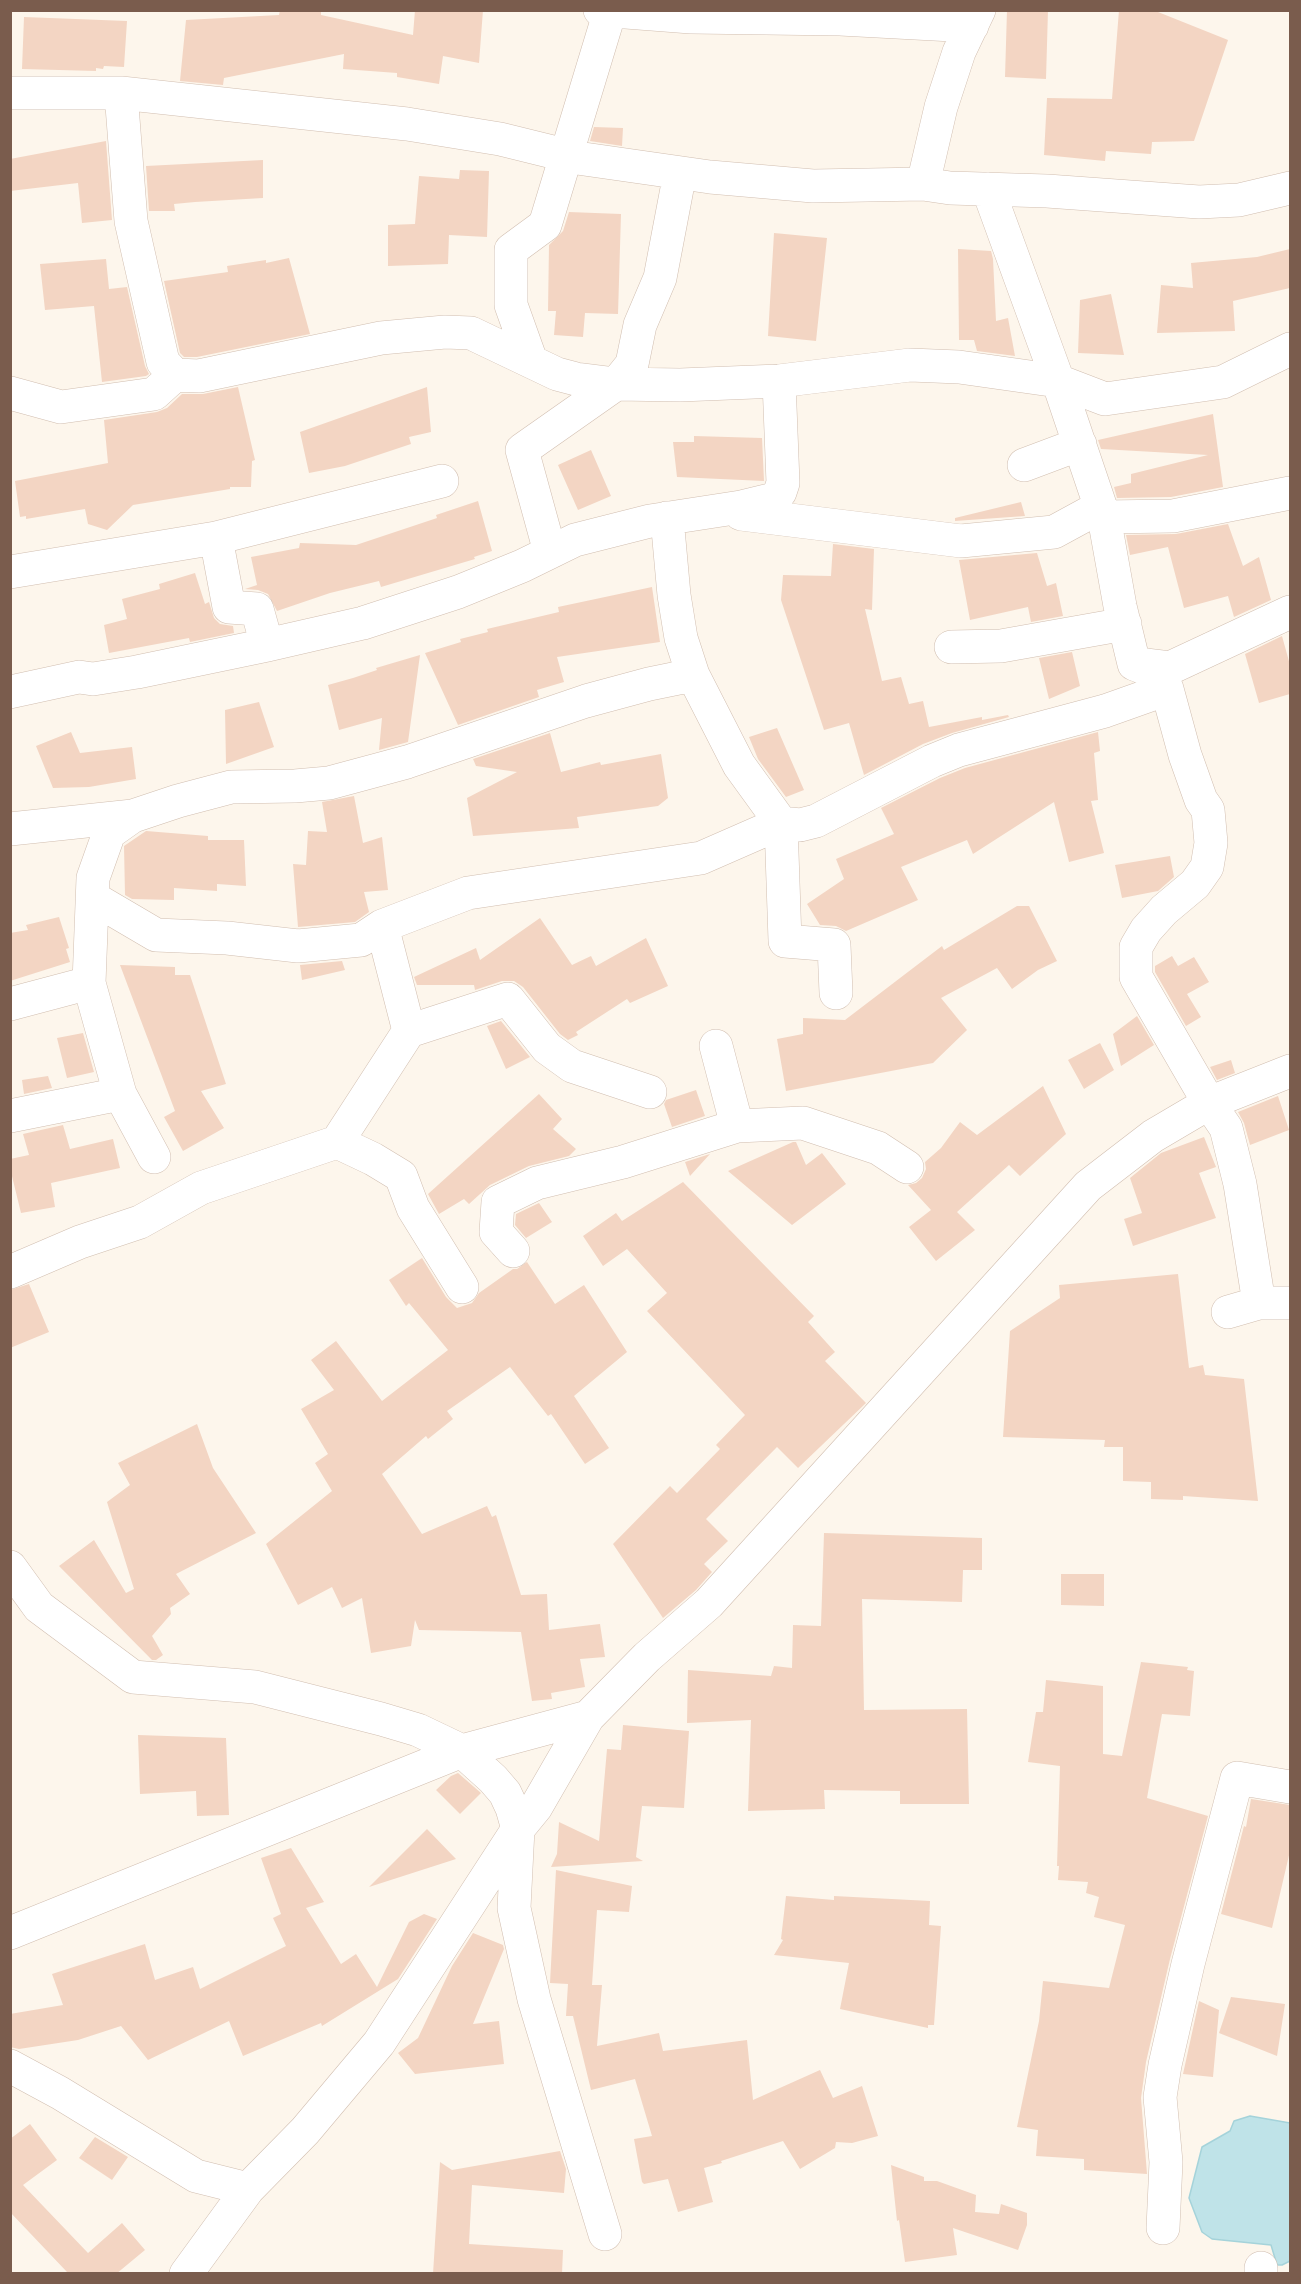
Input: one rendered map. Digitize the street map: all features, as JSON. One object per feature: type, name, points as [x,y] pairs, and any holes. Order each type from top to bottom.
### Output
[{"type":"street","points":[[600,10],[691,17],[975,18],[959,52],[941,107],[923,184]]},
{"type":"street","points":[[531,361],[510,305],[511,250],[545,225],[610,11]]},
{"type":"street","points":[[10,93],[121,93],[407,124],[500,139],[567,156],[680,173],[813,186],[923,184],[950,188],[1047,191],[1198,201],[1239,200],[1290,188]]},
{"type":"street","points":[[121,93],[131,221],[163,362],[175,375]]},
{"type":"street","points":[[550,552],[522,450],[616,384],[632,364],[640,325],[660,278],[680,173]]},
{"type":"street","points":[[988,189],[1058,381],[1102,512],[1134,664]]},
{"type":"street","points":[[10,393],[61,407],[154,394],[175,375],[199,376],[381,338],[445,332],[471,333],[557,374],[616,384],[680,385],[779,381],[910,364],[959,367],[1058,381],[1105,399],[1223,382],[1290,350]]},
{"type":"street","points":[[10,692],[79,677],[93,679],[111,677],[363,623],[459,592],[575,540],[616,528],[774,499],[783,483],[779,381]]},
{"type":"street","points":[[1024,465],[1080,444]]},
{"type":"street","points":[[10,572],[216,538],[442,481]]},
{"type":"street","points":[[716,510],[961,541],[1054,532],[1102,512],[1173,516],[1290,493]]},
{"type":"street","points":[[667,518],[675,606],[681,638],[693,675],[739,765],[781,823],[785,941],[834,945],[836,993]]},
{"type":"street","points":[[216,538],[229,607],[257,609],[267,645]]},
{"type":"street","points":[[1134,664],[1170,668],[1290,612]]},
{"type":"street","points":[[951,647],[1001,645],[1125,624]]},
{"type":"street","points":[[1134,664],[1160,674],[1167,689],[1185,755],[1201,800],[1208,810],[1211,843],[1207,867],[1195,884],[1152,923],[1136,947],[1136,977],[1209,1103],[1226,1128],[1240,1184],[1259,1306]]},
{"type":"street","points":[[10,829],[133,816],[231,787],[329,783],[407,762],[586,701],[693,675]]},
{"type":"street","points":[[93,898],[156,935],[227,938],[298,946],[361,940],[382,926],[468,893],[701,858],[781,823],[800,825],[816,821],[884,784],[959,750],[1105,711],[1167,689]]},
{"type":"street","points":[[133,816],[109,833],[93,878],[89,983],[120,1094],[154,1157]]},
{"type":"street","points":[[382,926],[409,1031]]},
{"type":"street","points":[[10,1004],[89,983]]},
{"type":"street","points":[[10,1272],[80,1242],[140,1222],[201,1188],[337,1142],[409,1031],[508,999],[547,1048],[572,1066],[650,1092]]},
{"type":"street","points":[[716,1046],[737,1126]]},
{"type":"street","points":[[186,2274],[248,2189],[305,2132],[379,2043],[518,1829],[536,1807],[588,1717],[647,1657],[710,1603],[1088,1186],[1153,1136],[1209,1103],[1290,1071]]},
{"type":"street","points":[[10,1116],[120,1094]]},
{"type":"street","points":[[513,1251],[496,1232],[498,1202],[537,1183],[623,1162],[737,1126],[803,1123],[878,1148],[907,1167]]},
{"type":"street","points":[[337,1142],[373,1159],[401,1176],[413,1208],[462,1287]]},
{"type":"street","points":[[10,1567],[39,1607],[133,1677],[255,1687],[418,1730],[462,1751],[505,1793],[518,1829],[514,1908],[534,1999],[605,2234]]},
{"type":"street","points":[[10,1933],[462,1751],[588,1717]]},
{"type":"street","points":[[1162,2228],[1166,2162],[1160,2097],[1188,1964],[1237,1778],[1290,1787]]},
{"type":"street","points":[[10,2066],[60,2093],[196,2176],[248,2189]]},
{"type":"water","points":[[1250,2116],[1290,2123],[1290,2261],[1282,2265],[1277,2265],[1271,2245],[1212,2239],[1202,2232],[1189,2198],[1202,2147],[1230,2131],[1234,2121]]},
{"type":"building","points":[[280,10],[321,10],[321,15],[413,35],[415,10],[483,10],[479,63],[443,56],[439,84],[397,77],[397,73],[343,69],[344,54],[224,78],[223,85],[180,81],[186,20],[279,15]]},
{"type":"building","points":[[1007,10],[1048,10],[1046,79],[1005,77]]},
{"type":"building","points":[[1119,10],[1153,10],[1228,40],[1194,141],[1152,142],[1151,154],[1106,151],[1105,161],[1044,155],[1047,98],[1112,99]]},
{"type":"building","points":[[24,17],[127,21],[124,67],[104,66],[103,69],[96,68],[96,71],[22,69]]},
{"type":"building","points":[[594,127],[623,128],[622,146],[590,141]]},
{"type":"building","points":[[106,141],[112,220],[82,223],[78,183],[10,191],[10,159]]},
{"type":"building","points":[[263,160],[263,198],[174,204],[175,211],[149,211],[146,166]]},
{"type":"building","points":[[460,170],[489,171],[487,237],[449,235],[448,264],[388,266],[388,225],[415,224],[419,176],[459,179]]},
{"type":"building","points":[[569,212],[621,214],[618,314],[585,313],[583,337],[554,335],[556,311],[548,311],[549,245],[563,231]]},
{"type":"building","points":[[774,233],[827,238],[816,341],[768,336]]},
{"type":"building","points":[[958,249],[991,251],[996,321],[1008,318],[1015,356],[977,351],[974,340],[959,340]]},
{"type":"building","points":[[1290,249],[1290,288],[1233,301],[1235,331],[1157,333],[1161,285],[1193,288],[1191,263],[1257,257]]},
{"type":"building","points":[[289,258],[310,334],[197,357],[184,357],[180,353],[164,281],[228,272],[227,266],[266,260],[266,263]]},
{"type":"building","points":[[106,259],[109,289],[127,287],[145,366],[149,374],[146,376],[102,382],[94,306],[45,310],[40,264]]},
{"type":"building","points":[[1111,294],[1124,355],[1078,353],[1080,300]]},
{"type":"building","points":[[238,387],[255,460],[252,461],[251,487],[230,487],[230,489],[133,505],[107,530],[88,524],[85,509],[26,519],[26,516],[20,517],[15,481],[108,463],[104,420],[157,412],[167,408],[182,394],[203,394]]},
{"type":"building","points":[[427,387],[431,432],[409,437],[411,444],[345,466],[309,473],[300,432]]},
{"type":"building","points":[[1213,414],[1223,487],[1171,497],[1117,498],[1114,487],[1131,483],[1131,474],[1208,455],[1101,449],[1098,440]]},
{"type":"building","points":[[694,436],[762,438],[764,481],[677,477],[673,442],[694,442]]},
{"type":"building","points":[[591,450],[611,496],[578,510],[558,465]]},
{"type":"building","points":[[478,501],[492,551],[474,557],[475,559],[381,587],[379,581],[330,593],[277,611],[268,594],[245,589],[257,585],[251,557],[299,548],[300,543],[356,545],[437,518],[436,515]]},
{"type":"building","points":[[1021,502],[1025,516],[955,521],[955,518]]},
{"type":"building","points":[[1228,524],[1243,566],[1259,557],[1271,600],[1234,617],[1228,596],[1184,608],[1168,547],[1130,555],[1126,535],[1176,534]]},
{"type":"building","points":[[833,544],[874,549],[872,610],[865,609],[882,681],[901,677],[909,704],[923,701],[929,727],[982,717],[982,720],[1008,715],[1009,717],[952,733],[923,744],[864,775],[849,723],[824,730],[781,600],[783,575],[831,576]]},
{"type":"building","points":[[1037,553],[1047,586],[1056,583],[1063,616],[1031,622],[1028,607],[970,620],[959,560]]},
{"type":"building","points":[[195,573],[205,604],[209,602],[214,618],[220,624],[233,626],[234,633],[190,642],[189,638],[109,653],[104,625],[127,619],[122,599],[160,589],[159,584]]},
{"type":"building","points":[[652,587],[660,642],[557,657],[564,682],[537,690],[539,697],[458,725],[425,653],[461,642],[460,639],[488,632],[487,629],[559,612],[558,607]]},
{"type":"building","points":[[1282,636],[1290,665],[1290,694],[1259,703],[1245,654]]},
{"type":"building","points":[[1072,652],[1080,686],[1049,699],[1039,658]]},
{"type":"building","points":[[420,655],[408,742],[379,750],[382,718],[339,730],[328,685]]},
{"type":"building","points":[[259,702],[274,747],[226,764],[225,710]]},
{"type":"building","points":[[777,728],[804,790],[786,797],[758,759],[749,737]]},
{"type":"building","points":[[71,732],[80,753],[132,747],[136,779],[89,787],[53,788],[36,746]]},
{"type":"building","points":[[1098,732],[1100,751],[1094,753],[1098,800],[1091,801],[1104,853],[1069,862],[1054,802],[973,854],[967,840],[901,867],[918,900],[846,931],[836,926],[820,925],[807,904],[844,879],[836,859],[894,834],[881,808],[965,768]]},
{"type":"building","points":[[550,733],[561,772],[600,762],[601,765],[661,754],[668,798],[658,806],[577,817],[579,828],[473,836],[467,798],[517,772],[476,766],[473,759]]},
{"type":"building","points":[[354,796],[363,843],[382,837],[388,890],[364,892],[369,912],[355,922],[298,927],[293,864],[306,865],[308,831],[327,832],[322,802]]},
{"type":"building","points":[[146,831],[208,836],[208,840],[244,840],[246,886],[217,884],[217,891],[174,888],[174,900],[132,899],[125,895],[124,846]]},
{"type":"building","points":[[1170,856],[1174,877],[1158,891],[1122,898],[1115,865]]},
{"type":"building","points":[[1017,906],[1029,906],[1057,961],[1038,970],[1012,989],[997,968],[941,998],[967,1030],[933,1063],[786,1091],[777,1039],[803,1034],[803,1018],[845,1020],[942,946],[944,950]]},
{"type":"building","points":[[59,917],[69,948],[66,949],[70,962],[10,981],[10,933],[28,930],[26,925]]},
{"type":"building","points":[[540,918],[572,965],[591,956],[596,966],[646,938],[668,986],[630,1003],[627,999],[576,1032],[578,1035],[568,1040],[560,1034],[523,987],[514,981],[502,981],[475,990],[474,985],[417,985],[414,977],[476,948],[480,960]]},
{"type":"building","points":[[1172,956],[1178,966],[1194,957],[1209,982],[1187,994],[1201,1017],[1186,1026],[1155,972],[1155,966]]},
{"type":"building","points":[[342,961],[345,970],[302,980],[300,965]]},
{"type":"building","points":[[120,965],[175,967],[175,975],[190,975],[226,1084],[201,1091],[224,1128],[183,1151],[164,1117],[175,1111]]},
{"type":"building","points":[[1137,1016],[1154,1045],[1121,1066],[1113,1034]]},
{"type":"building","points":[[501,1021],[530,1057],[506,1069],[487,1026]]},
{"type":"building","points":[[83,1033],[94,1072],[67,1078],[57,1038]]},
{"type":"building","points":[[1100,1043],[1114,1070],[1084,1089],[1068,1060]]},
{"type":"building","points":[[1231,1060],[1235,1073],[1217,1080],[1210,1067]]},
{"type":"building","points":[[48,1076],[52,1088],[24,1094],[22,1080]]},
{"type":"building","points":[[1043,1086],[1066,1134],[1020,1176],[1009,1165],[957,1212],[975,1230],[936,1261],[909,1227],[931,1210],[908,1185],[922,1178],[926,1169],[925,1162],[941,1148],[960,1122],[977,1135]]},
{"type":"building","points":[[696,1090],[705,1116],[672,1127],[664,1104],[666,1100]]},
{"type":"building","points":[[539,1094],[562,1119],[553,1129],[576,1149],[569,1156],[529,1166],[490,1185],[469,1204],[464,1199],[439,1214],[428,1194]]},
{"type":"building","points":[[1278,1096],[1289,1130],[1250,1145],[1244,1123],[1238,1112]]},
{"type":"building","points":[[63,1125],[70,1149],[113,1139],[120,1168],[51,1183],[55,1207],[21,1213],[10,1159],[29,1155],[23,1134]]},
{"type":"building","points":[[1204,1137],[1216,1167],[1199,1173],[1216,1218],[1133,1246],[1124,1219],[1142,1213],[1130,1178],[1161,1153]]},
{"type":"building","points":[[796,1142],[806,1165],[822,1153],[846,1184],[792,1225],[728,1171]]},
{"type":"building","points":[[710,1154],[690,1176],[685,1162]]},
{"type":"building","points":[[683,1182],[814,1316],[808,1322],[835,1352],[825,1361],[866,1403],[798,1468],[777,1447],[706,1519],[728,1541],[704,1564],[712,1572],[696,1590],[663,1618],[613,1544],[670,1486],[677,1493],[720,1449],[716,1445],[745,1415],[647,1311],[667,1293],[627,1249],[603,1266],[583,1236],[616,1213],[622,1221]]},
{"type":"building","points":[[539,1203],[552,1222],[526,1238],[515,1225],[516,1214]]},
{"type":"building","points":[[422,1258],[446,1297],[457,1308],[472,1303],[479,1293],[527,1262],[555,1304],[584,1285],[627,1352],[574,1396],[609,1448],[585,1464],[551,1414],[548,1416],[510,1367],[447,1411],[453,1419],[428,1439],[426,1436],[382,1474],[422,1534],[487,1506],[492,1517],[496,1515],[521,1595],[547,1594],[549,1630],[600,1624],[605,1657],[580,1659],[585,1687],[551,1693],[552,1699],[532,1701],[521,1632],[419,1630],[415,1620],[411,1646],[371,1653],[362,1598],[342,1608],[332,1587],[298,1605],[266,1544],[332,1491],[315,1463],[328,1454],[301,1409],[334,1390],[311,1360],[336,1341],[382,1401],[448,1350],[409,1303],[406,1306],[389,1280]]},
{"type":"building","points":[[1178,1274],[1189,1368],[1203,1365],[1205,1375],[1244,1379],[1258,1501],[1183,1496],[1183,1500],[1151,1499],[1151,1482],[1123,1481],[1123,1447],[1104,1447],[1105,1440],[1003,1437],[1010,1331],[1060,1298],[1059,1285]]},
{"type":"building","points":[[29,1284],[49,1332],[10,1348],[10,1290]]},
{"type":"building","points":[[197,1424],[213,1468],[256,1533],[176,1574],[190,1594],[170,1608],[171,1614],[152,1636],[163,1655],[152,1660],[59,1566],[94,1540],[126,1593],[134,1589],[107,1502],[130,1485],[118,1463]]},
{"type":"building","points":[[824,1533],[982,1538],[982,1570],[963,1570],[962,1602],[862,1599],[864,1710],[967,1709],[969,1804],[900,1804],[900,1791],[824,1790],[825,1809],[748,1811],[751,1720],[687,1723],[688,1670],[771,1676],[774,1666],[792,1668],[793,1625],[821,1626]]},
{"type":"building","points":[[1061,1574],[1104,1574],[1104,1606],[1061,1605]]},
{"type":"building","points":[[1141,1662],[1188,1667],[1187,1670],[1194,1671],[1190,1716],[1162,1714],[1147,1798],[1208,1816],[1170,1959],[1146,2062],[1141,2098],[1147,2174],[1084,2170],[1084,2159],[1036,2156],[1038,2130],[1017,2127],[1039,2021],[1043,1981],[1109,1988],[1125,1925],[1094,1917],[1099,1897],[1086,1893],[1088,1882],[1058,1880],[1060,1766],[1028,1762],[1036,1712],[1043,1712],[1046,1680],[1103,1686],[1103,1754],[1122,1756]]},
{"type":"building","points":[[623,1725],[689,1731],[684,1808],[642,1806],[636,1857],[643,1861],[551,1867],[557,1854],[559,1822],[599,1841],[607,1749],[621,1750]]},
{"type":"building","points":[[138,1735],[226,1738],[229,1815],[197,1816],[196,1791],[140,1794]]},
{"type":"building","points":[[458,1773],[481,1793],[460,1814],[436,1790],[451,1776]]},
{"type":"building","points":[[1251,1799],[1290,1805],[1290,1851],[1272,1928],[1221,1914],[1244,1826],[1246,1827]]},
{"type":"building","points":[[427,1829],[456,1859],[369,1887]]},
{"type":"building","points":[[291,1848],[324,1902],[306,1908],[341,1964],[356,1954],[377,1987],[409,1922],[424,1914],[437,1919],[398,1979],[322,2026],[321,2023],[243,2056],[229,2021],[148,2060],[121,2026],[78,2040],[19,2049],[10,2047],[10,2014],[63,2005],[52,1974],[145,1944],[155,1980],[193,1967],[200,1989],[286,1946],[273,1918],[281,1914],[261,1858]]},
{"type":"building","points":[[556,1870],[632,1886],[629,1912],[597,1910],[592,1985],[602,1985],[597,2046],[659,2033],[663,2051],[747,2040],[753,2100],[820,2070],[833,2098],[862,2086],[878,2136],[852,2143],[836,2142],[835,2148],[800,2169],[783,2141],[721,2161],[722,2163],[704,2168],[713,2202],[678,2212],[668,2179],[644,2184],[634,2139],[652,2136],[635,2079],[591,2090],[573,2016],[566,2016],[568,1984],[550,1983]]},
{"type":"building","points":[[786,1896],[834,1900],[834,1896],[930,1901],[929,1925],[941,1926],[934,2025],[928,2025],[928,2028],[840,2009],[849,1963],[774,1955],[783,1940],[781,1939]]},
{"type":"building","points":[[473,1933],[503,1945],[504,1949],[473,2024],[499,2021],[504,2064],[415,2074],[398,2053],[418,2038],[452,1966]]},
{"type":"building","points":[[1231,1997],[1285,2004],[1277,2056],[1219,2033]]},
{"type":"building","points":[[1199,2001],[1219,2010],[1213,2077],[1183,2074]]},
{"type":"building","points":[[30,2124],[57,2160],[23,2185],[88,2253],[122,2223],[145,2250],[116,2274],[65,2274],[67,2272],[10,2212],[10,2139]]},
{"type":"building","points":[[95,2137],[128,2157],[112,2180],[79,2158]]},
{"type":"building","points":[[560,2151],[566,2169],[564,2193],[472,2185],[469,2244],[563,2250],[562,2274],[433,2274],[440,2162],[452,2170]]},
{"type":"building","points":[[891,2165],[924,2177],[924,2181],[937,2181],[976,2195],[975,2212],[999,2214],[1001,2204],[1027,2213],[1027,2225],[1018,2250],[953,2228],[957,2255],[905,2262],[899,2220],[897,2221]]}]
